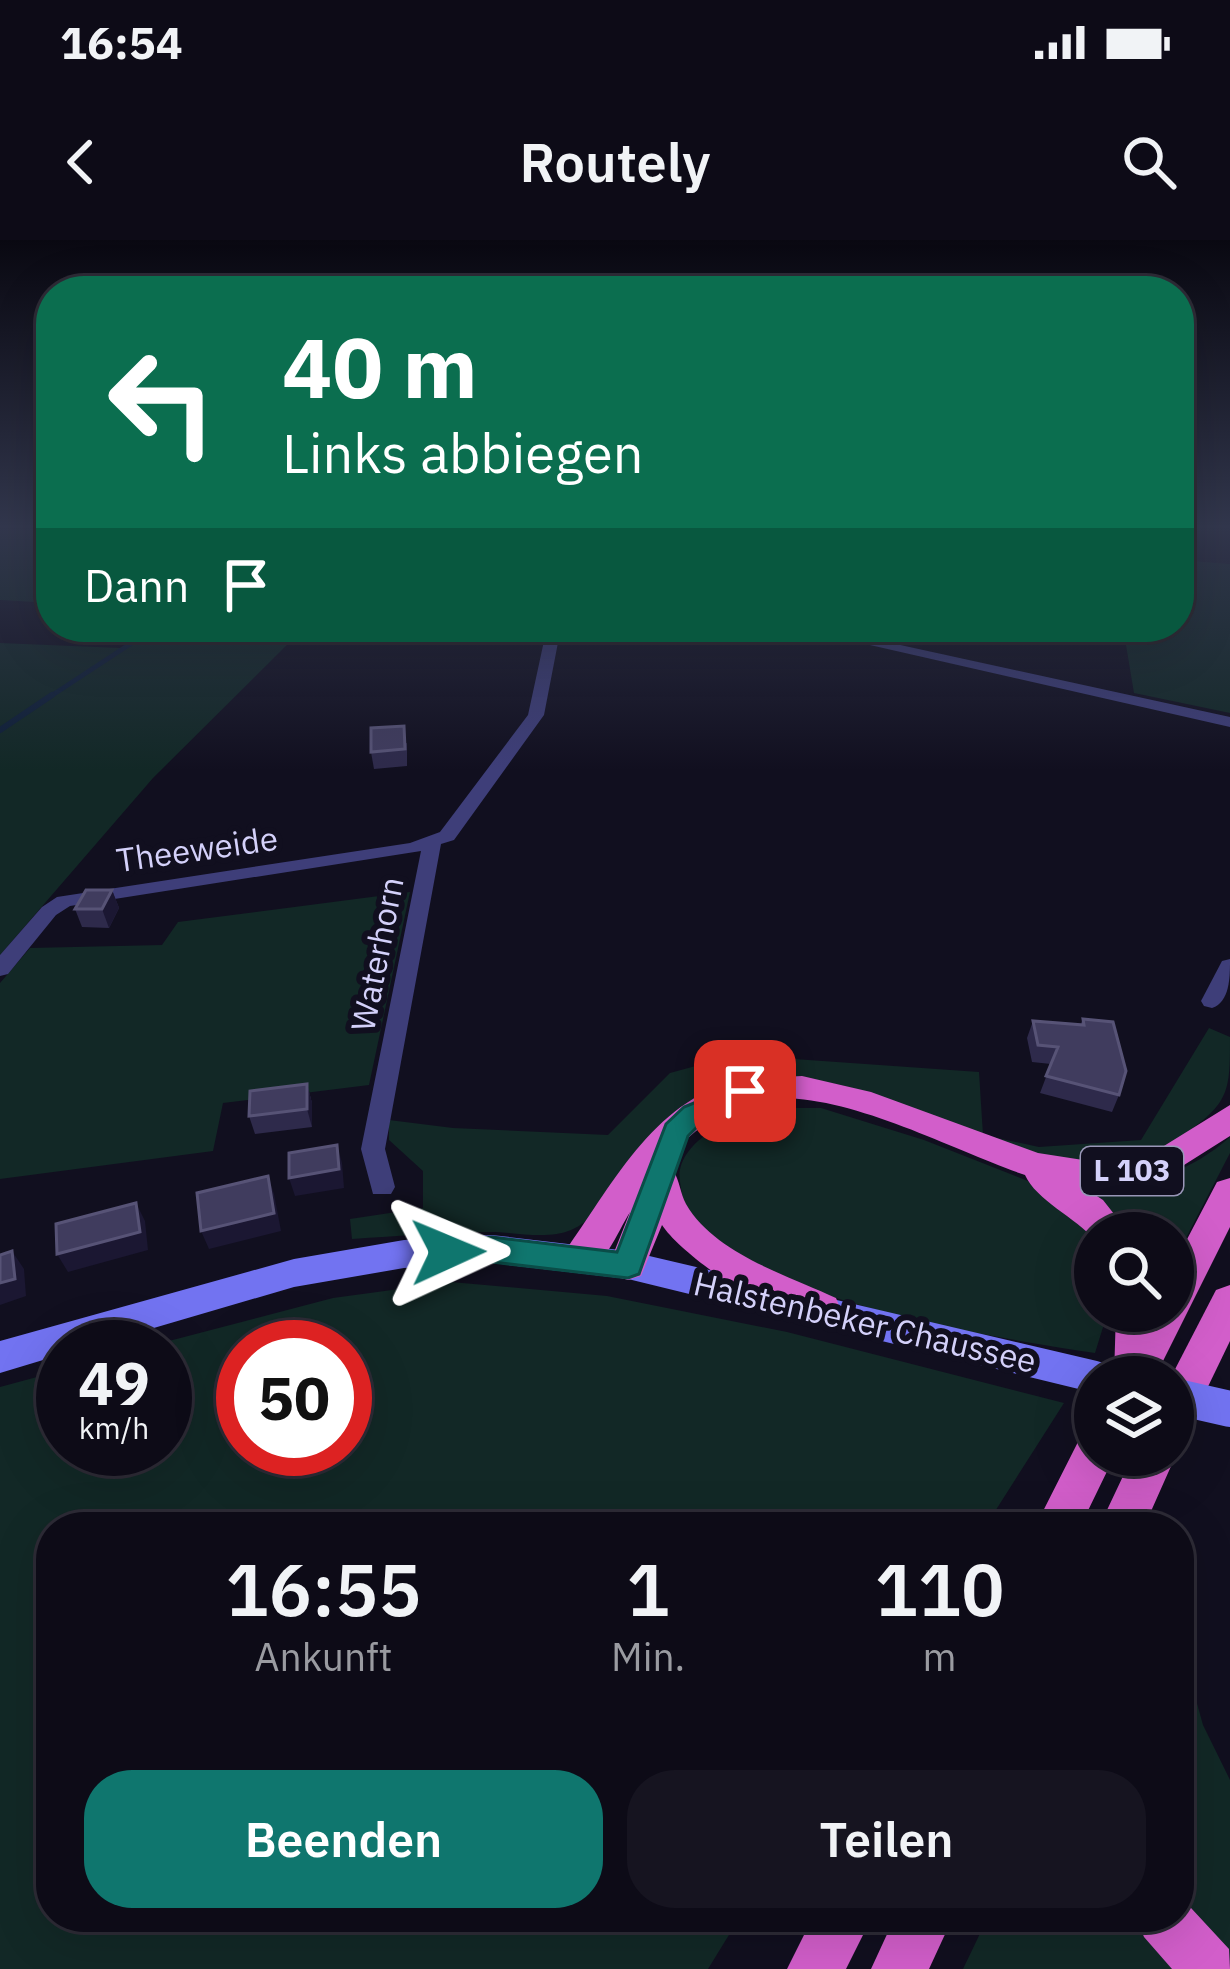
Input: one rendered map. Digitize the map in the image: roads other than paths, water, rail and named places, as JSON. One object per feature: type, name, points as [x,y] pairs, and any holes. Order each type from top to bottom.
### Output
[{"type":"highway","name":"L 103","points":[[581,1258],[622,1195],[676,1131],[693,1114],[730,1096],[806,1088],[841,1096],[1020,1162],[1072,1175],[1154,1167],[1197,1145],[1230,1118]]},
{"type":"highway","points":[[628,1265],[676,1131]]},
{"type":"highway","name":"L 103","points":[[1020,1162],[1071,1194],[1089,1212]]},
{"type":"highway","points":[[660,1181],[665,1207],[688,1237],[822,1310]]},
{"type":"highway","name":"L 103","points":[[1194,1262],[1230,1192]]},
{"type":"highway","points":[[1194,1373],[1230,1301]]},
{"type":"highway","points":[[1065,1512],[1083,1476]]},
{"type":"highway","points":[[1128,1512],[1145,1476]]},
{"type":"highway","points":[[815,1969],[836,1932]]},
{"type":"highway","points":[[898,1969],[917,1932]]},
{"type":"highway","points":[[1177,1932],[1209,1969]]},
{"type":"main road","name":"Halstenbeker Chaussee","points":[[0,1357],[180,1303],[350,1262],[492,1249],[628,1265],[1074,1371]]},
{"type":"main road","points":[[1194,1401],[1230,1409]]},
{"type":"street","name":"Waterhorn","points":[[382,1187],[373,1149],[432,844],[447,836],[536,715],[551,642]]},
{"type":"street","points":[[866,642],[1230,722]]},
{"type":"street","name":"Theeweide","points":[[0,969],[49,911],[64,901],[432,844]]},
{"type":"street","points":[[1212,1000],[1230,966]]},
{"type":"waterway","points":[[48,698],[133,642]]},
{"type":"waterway","points":[[0,730],[52,695]]}]
